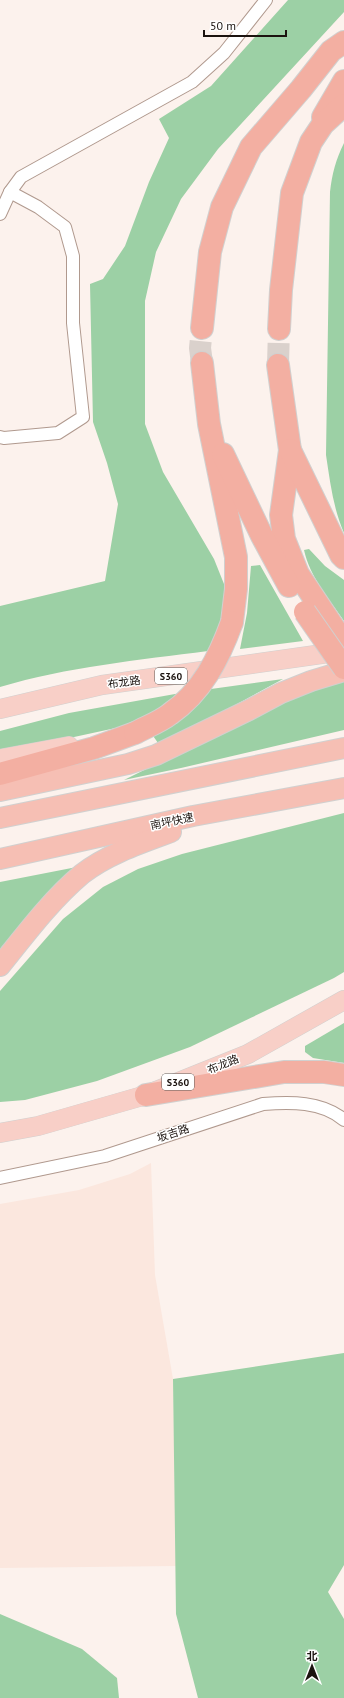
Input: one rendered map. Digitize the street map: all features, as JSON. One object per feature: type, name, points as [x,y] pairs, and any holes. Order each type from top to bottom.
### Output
[{"type":"highway","points":[[202,328],[210,252],[222,207],[251,147],[340,43]]},
{"type":"highway","points":[[279,329],[281,290],[292,193],[311,142],[328,107],[344,81]]},
{"type":"highway","points":[[311,142],[323,124],[344,105]]},
{"type":"highway","points":[[0,774],[94,748],[135,733],[169,715],[191,698],[208,676],[223,647],[232,622],[236,589],[236,557],[209,424],[202,363]]},
{"type":"highway","points":[[278,365],[290,450],[281,515],[284,539],[313,611],[344,643]]},
{"type":"highway","points":[[209,424],[262,536],[313,611],[344,668]]},
{"type":"highway","points":[[290,450],[341,555],[344,558]]},
{"type":"highway","points":[[0,792],[128,764],[156,755],[242,714],[281,693],[310,681],[344,671]]},
{"type":"highway","points":[[0,818],[344,748]]},
{"type":"highway","name":"南坪快速","points":[[0,858],[193,816],[344,788]]},
{"type":"highway","points":[[0,966],[35,923],[58,898],[83,874],[105,860],[131,847],[173,831],[221,814],[264,803]]},
{"type":"highway","points":[[146,1095],[284,1072],[324,1072],[344,1075]]},
{"type":"main road","name":"布龙路","points":[[0,709],[33,700],[102,685],[344,651]]},
{"type":"main road","points":[[0,759],[135,733]]},
{"type":"main road","name":"布龙路","points":[[0,1133],[38,1126],[146,1095],[248,1054],[344,1000]]},
{"type":"street","points":[[0,214],[10,192],[22,177],[192,82],[224,53],[266,0]]},
{"type":"street","points":[[0,437],[4,438],[58,433],[83,417],[73,323],[73,256],[65,227],[38,207],[10,192]]},
{"type":"street","name":"坂吉路","points":[[0,1178],[105,1156],[263,1104],[286,1102],[307,1105],[326,1109],[344,1120]]},
{"type":"shaded area","points":[[151,1163],[155,1275],[173,1379],[176,1566],[0,1568],[0,1204],[79,1190],[130,1174]]},
{"type":"green space","points":[[288,0],[344,0],[344,12],[218,149],[181,199],[156,252],[145,301],[145,424],[163,472],[214,559],[224,584],[224,618],[208,651],[77,669],[0,687],[0,606],[105,581],[118,504],[107,463],[93,422],[90,284],[103,279],[125,246],[149,182],[169,138],[159,119],[211,86]]},
{"type":"green space","points":[[344,143],[344,533],[335,504],[326,455],[330,192],[335,167]]},
{"type":"green space","points":[[309,549],[325,566],[344,580],[344,621],[315,579],[304,550]]},
{"type":"green space","points":[[260,565],[303,641],[240,649],[247,613],[251,566]]},
{"type":"green space","points":[[283,679],[184,733],[158,743],[142,720],[125,726],[0,753],[0,731],[69,713],[175,694]]},
{"type":"green space","points":[[344,680],[344,730],[124,780],[249,718],[331,683]]},
{"type":"green space","points":[[344,813],[344,972],[190,1047],[97,1081],[25,1100],[0,1102],[0,991],[63,919],[103,887],[138,869],[182,854]]},
{"type":"green space","points":[[87,865],[0,953],[0,882]]},
{"type":"green space","points":[[344,1023],[344,1063],[313,1058],[305,1052],[305,1046]]},
{"type":"green space","points":[[344,1353],[344,1565],[328,1592],[344,1619],[344,1698],[198,1698],[176,1614],[173,1379]]},
{"type":"green space","points":[[0,1614],[82,1649],[117,1678],[119,1698],[0,1698]]},
{"type":"tunnel","points":[[202,328],[200,348],[202,363]]},
{"type":"tunnel","points":[[278,365],[279,329]]}]
